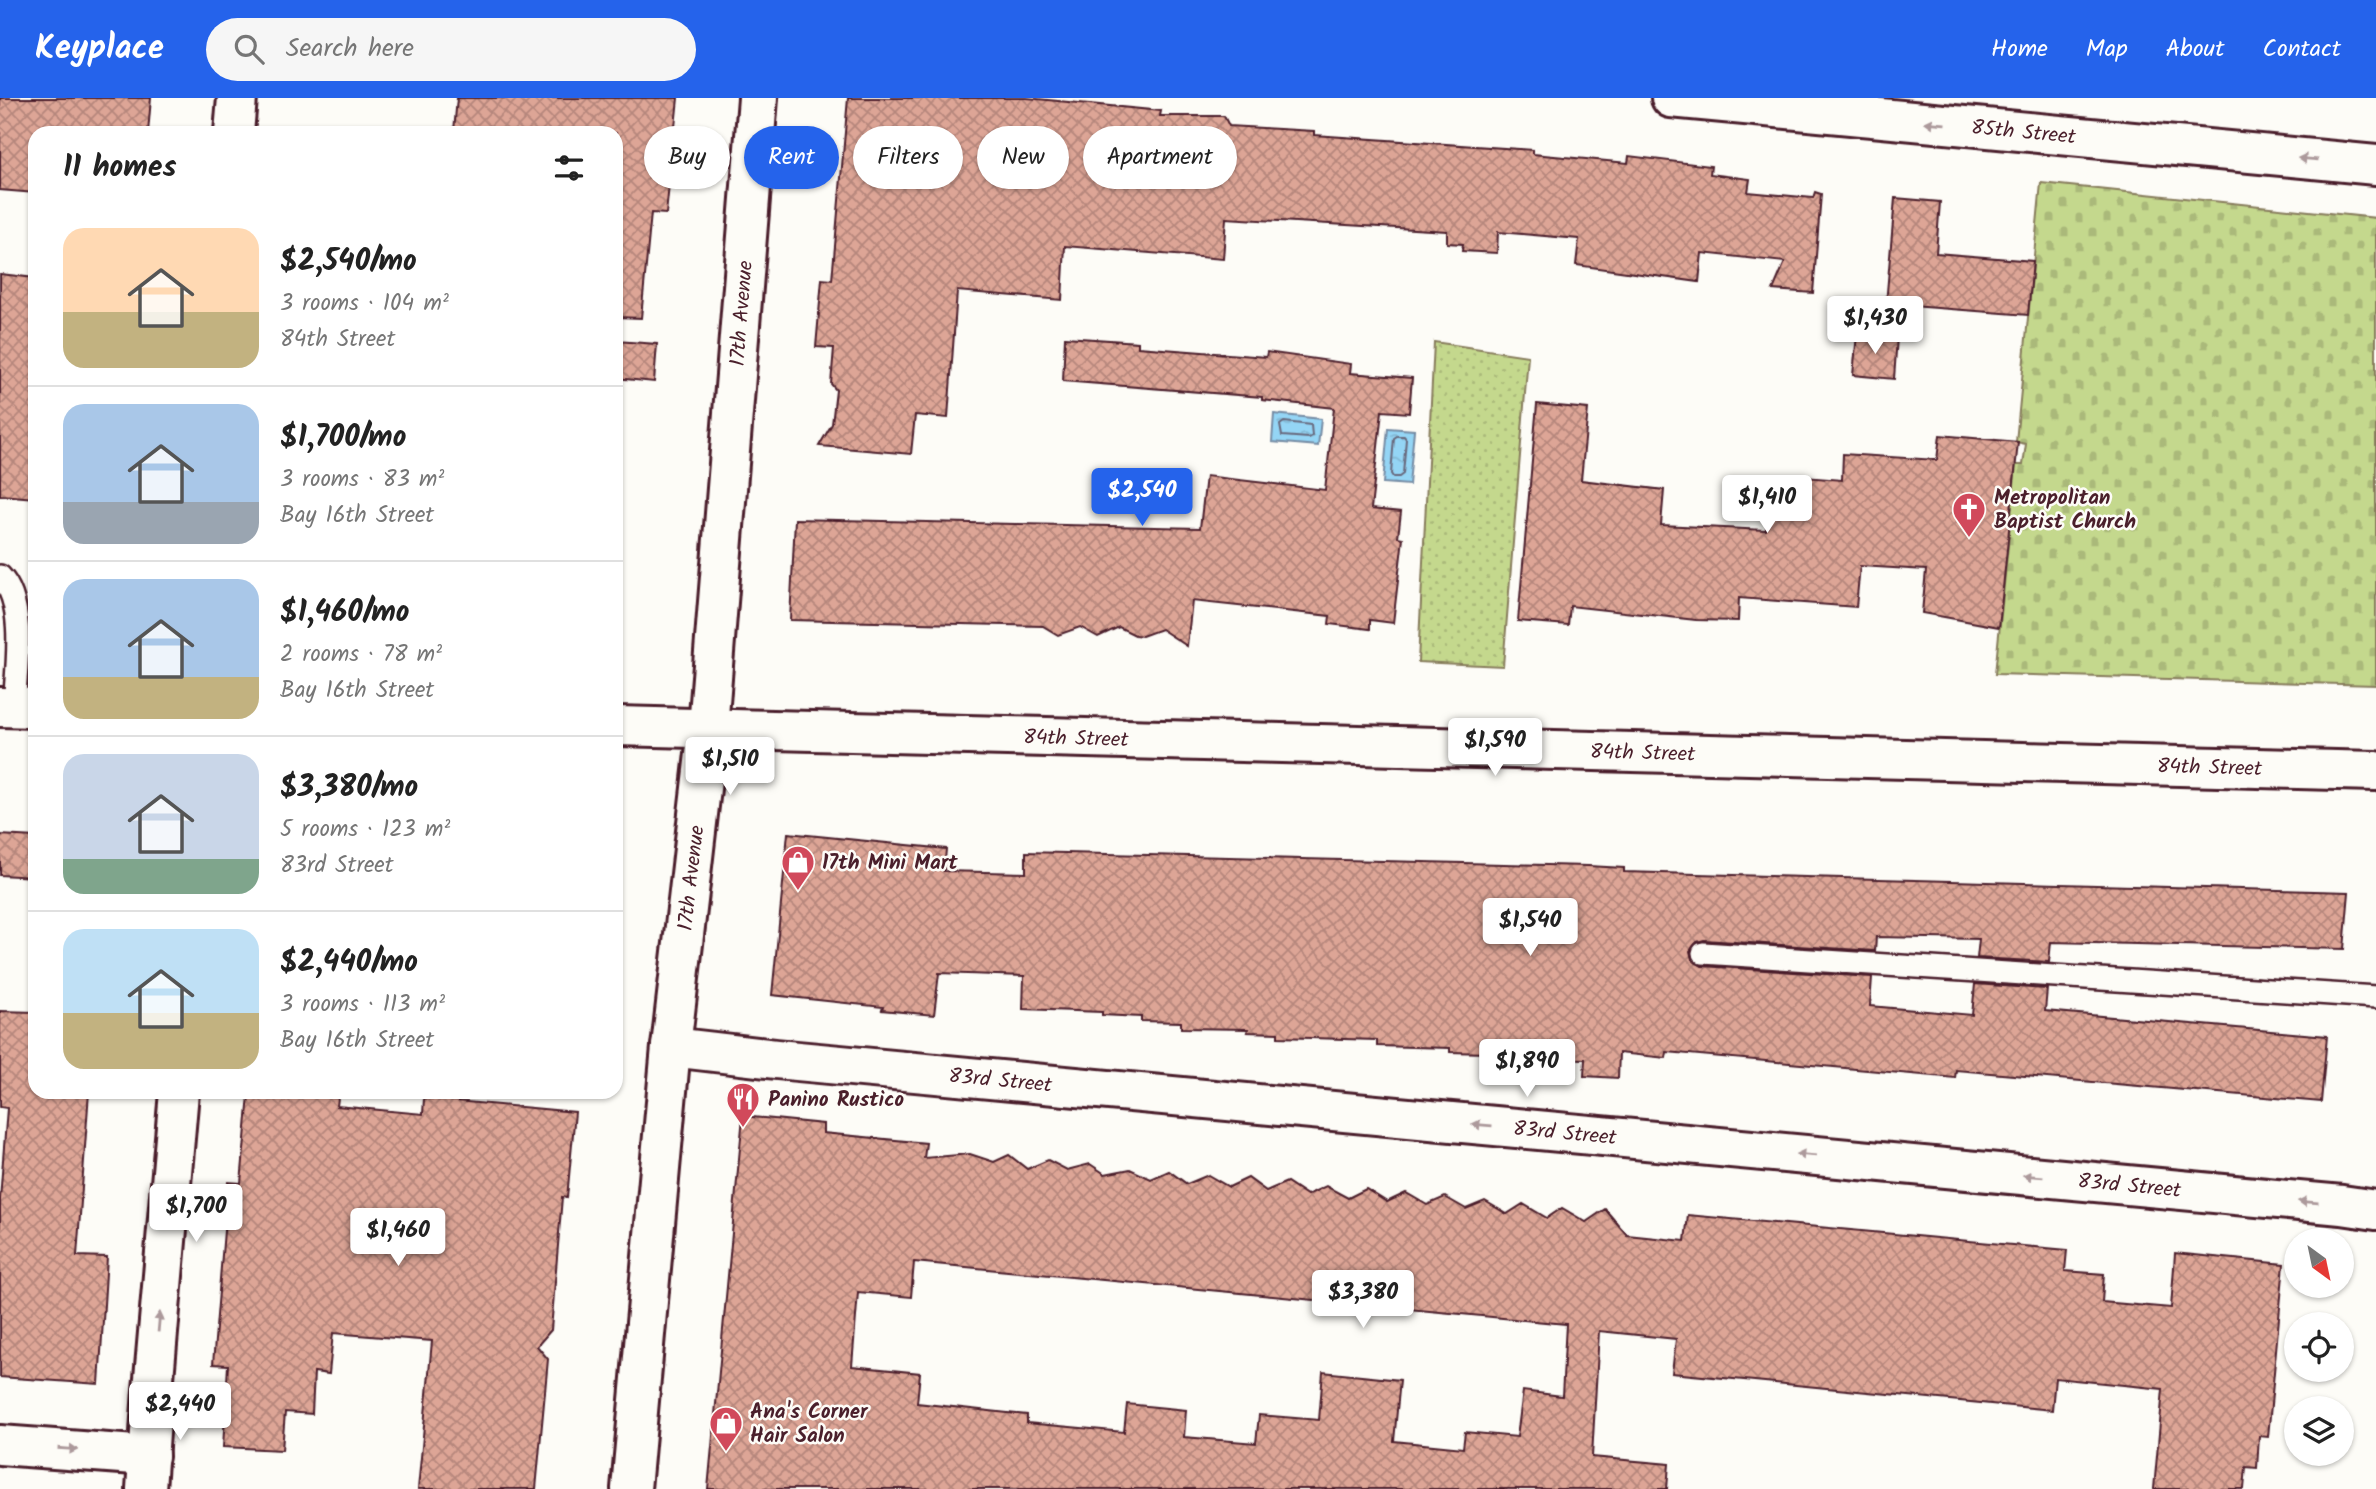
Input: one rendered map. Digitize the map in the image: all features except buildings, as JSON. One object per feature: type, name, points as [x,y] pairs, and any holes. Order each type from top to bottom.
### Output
[{"type":"street","points":[[234,126],[237,98]]},
{"type":"street","name":"17th Avenue","points":[[631,1489],[671,1047],[708,728],[758,98]]},
{"type":"street","name":"85th Street","points":[[1671,98],[2376,165]]},
{"type":"street","name":"84th Street","points":[[623,726],[2376,771]]},
{"type":"street","name":"83rd Street","points":[[671,1047],[2376,1210]]},
{"type":"street","points":[[0,1445],[148,1473],[178,1099]]},
{"type":"lane","points":[[0,576],[8,583],[18,636],[17,707]]},
{"type":"lane","points":[[1703,953],[2376,997]]},
{"type":"green space","points":[[2041,183],[2376,218],[2376,685],[1995,674],[2016,465],[2023,465],[2026,444],[2016,442]]},
{"type":"green space","points":[[1434,342],[1528,356],[1503,666],[1418,662]]},
{"type":"water","points":[[1274,414],[1321,419],[1318,446],[1272,442]]},
{"type":"water","points":[[1388,428],[1414,430],[1409,485],[1383,483]]},
{"type":"place","name":"Metropolitan Baptist Church","points":[[1969,539]]},
{"type":"place","name":"17th Mini Mart","points":[[798,892]]},
{"type":"place","name":"Panino Rustico","points":[[743,1129]]},
{"type":"place","name":"Ana's Corner Hair Salon","points":[[726,1453]]}]
